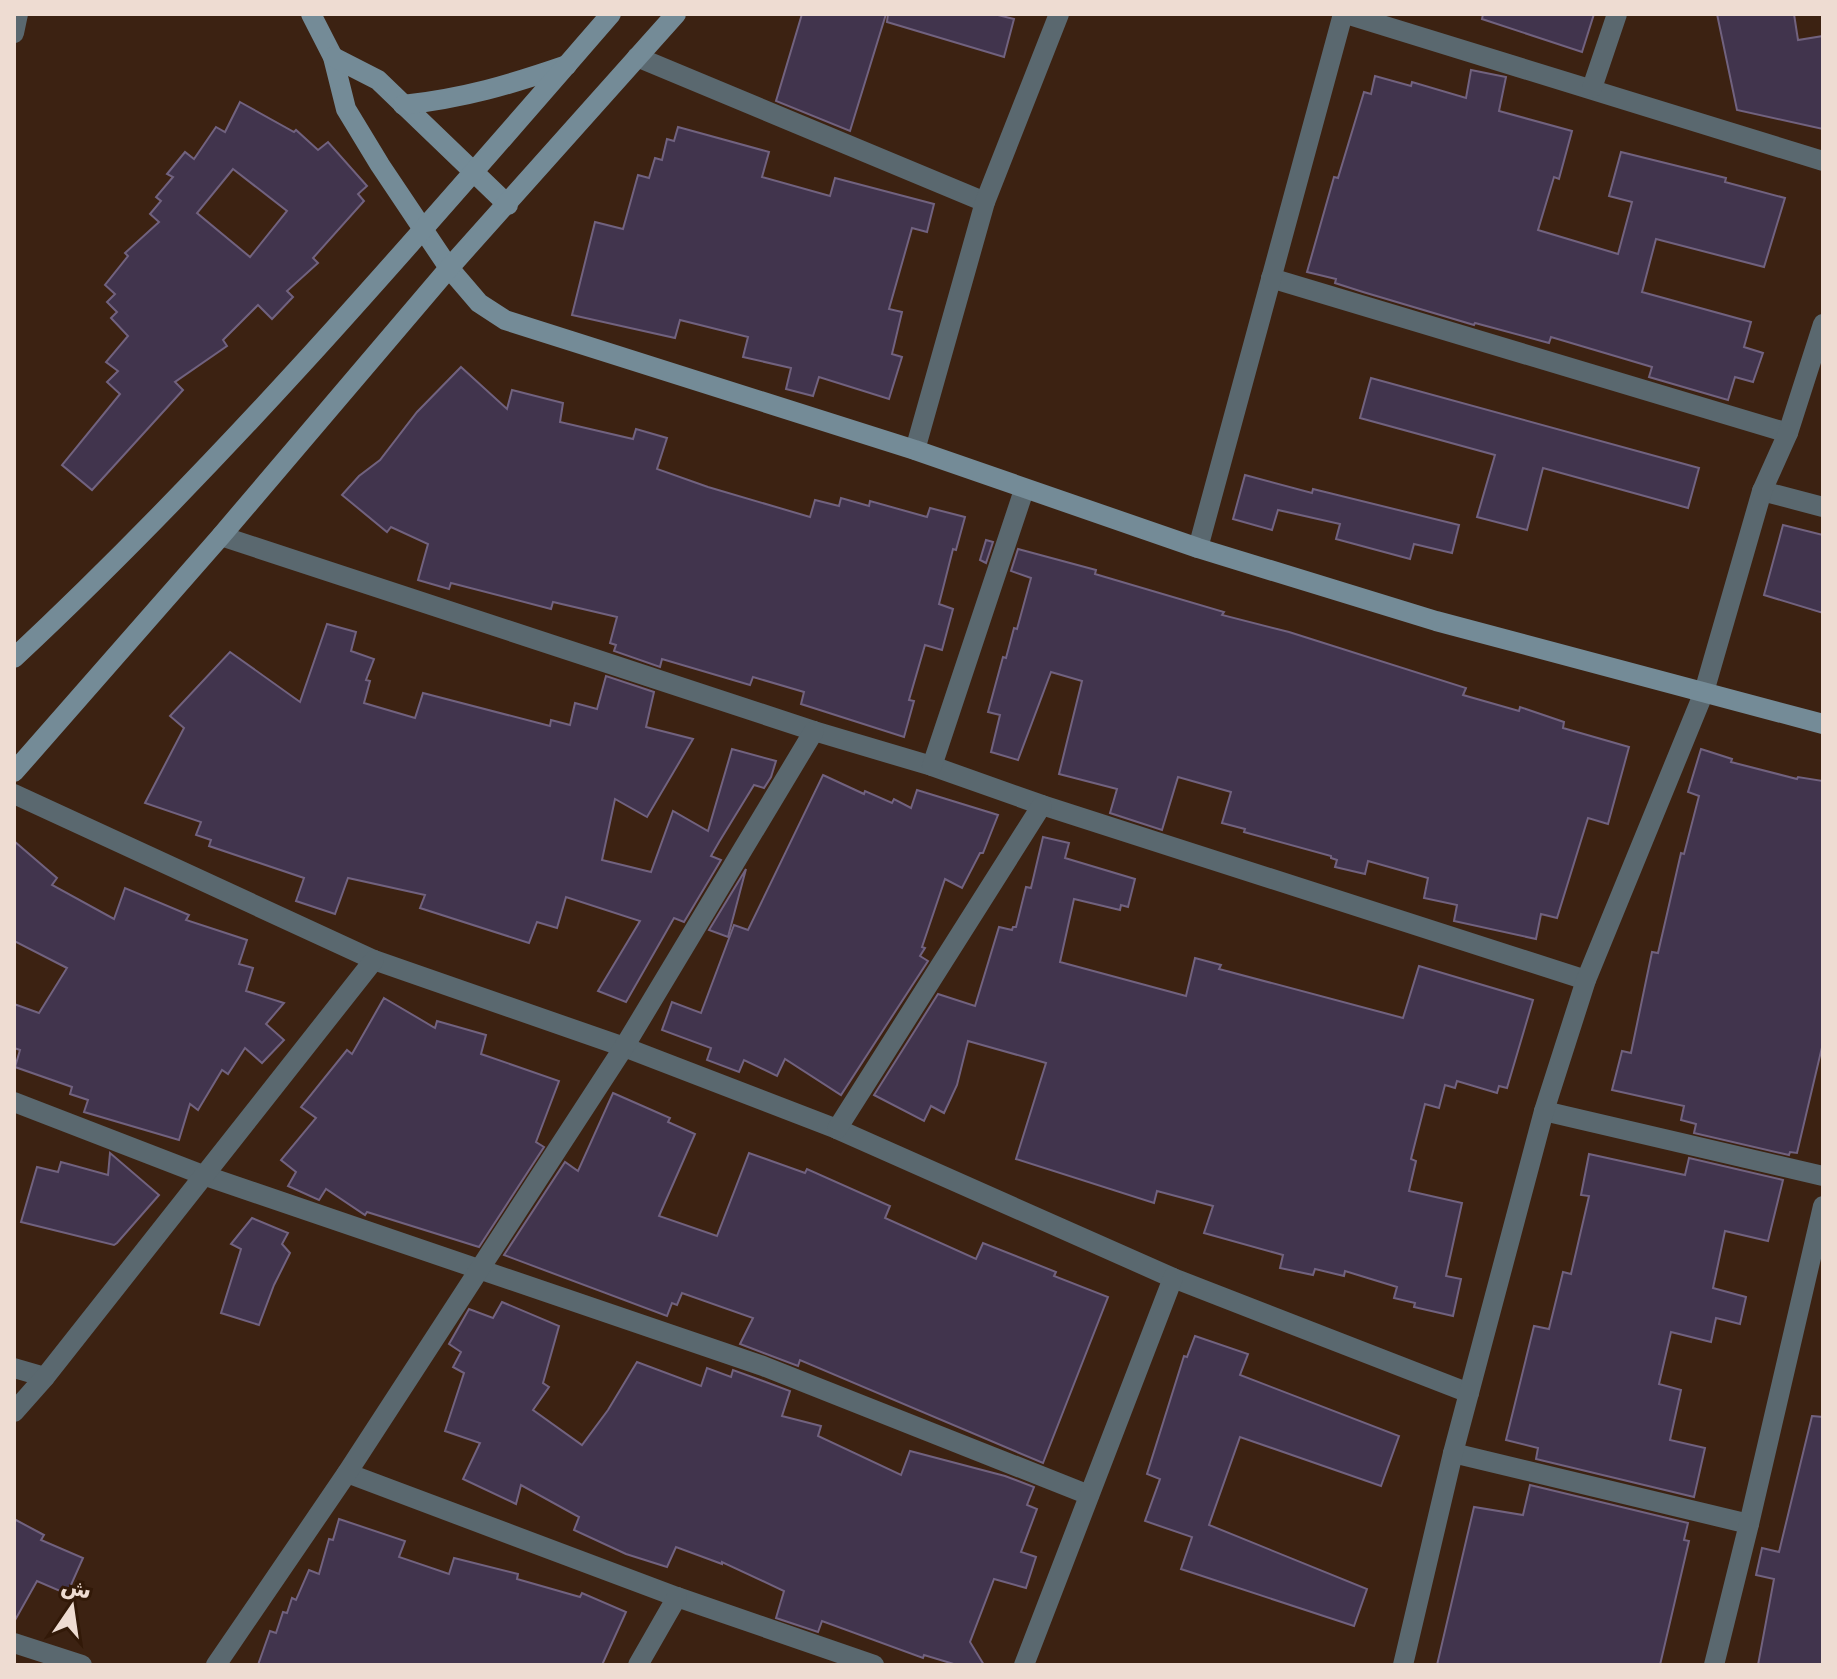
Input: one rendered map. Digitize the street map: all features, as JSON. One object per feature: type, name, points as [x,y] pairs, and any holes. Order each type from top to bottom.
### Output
[{"type":"main road","points":[[311,14],[333,57],[346,109],[422,230],[479,303],[505,320],[915,450],[1198,548],[1436,621],[1823,724]]},
{"type":"main road","points":[[14,658],[189,486],[474,173],[611,14]]},
{"type":"main road","points":[[14,772],[221,536],[449,268],[676,14]]},
{"type":"main road","points":[[333,57],[378,80],[508,205]]},
{"type":"main road","points":[[403,105],[448,100],[497,89],[567,65]]},
{"type":"street","points":[[14,33],[18,14]]},
{"type":"street","points":[[915,450],[985,202],[1059,14]]},
{"type":"street","points":[[1198,548],[1344,14],[1823,161]]},
{"type":"street","points":[[1592,88],[1617,14]]},
{"type":"street","points":[[637,57],[985,202]]},
{"type":"street","points":[[1271,278],[1788,433]]},
{"type":"street","points":[[1403,1665],[1453,1453],[1544,1111],[1586,980],[1704,692],[1762,491],[1788,433],[1823,324]]},
{"type":"street","points":[[932,766],[1024,490]]},
{"type":"street","points":[[1762,491],[1823,507]]},
{"type":"street","points":[[221,536],[1586,980]]},
{"type":"street","points":[[216,1665],[347,1473],[624,1047],[814,731]]},
{"type":"street","points":[[14,794],[374,960],[624,1047],[837,1129],[1173,1278],[1469,1393]]},
{"type":"street","points":[[837,1129],[1042,805]]},
{"type":"street","points":[[14,1412],[45,1377],[374,960]]},
{"type":"street","points":[[14,1102],[203,1175],[763,1366],[1089,1495]]},
{"type":"street","points":[[1544,1111],[1823,1176]]},
{"type":"street","points":[[1714,1665],[1823,1206]]},
{"type":"street","points":[[1024,1665],[1173,1278]]},
{"type":"street","points":[[14,1368],[45,1377]]},
{"type":"street","points":[[1453,1453],[1749,1524]]},
{"type":"street","points":[[347,1473],[677,1597],[874,1665]]},
{"type":"street","points":[[638,1665],[677,1597]]},
{"type":"street","points":[[14,1643],[82,1665]]},
{"type":"building","points":[[802,14],[886,14],[850,131],[776,101]]},
{"type":"building","points":[[888,14],[994,14],[1014,19],[1004,57],[887,22]]},
{"type":"building","points":[[1483,14],[1594,14],[1582,52],[1482,19]]},
{"type":"building","points":[[1717,14],[1794,14],[1798,40],[1823,36],[1823,129],[1737,110]]},
{"type":"building","points":[[1471,70],[1506,77],[1499,111],[1572,131],[1559,179],[1554,177],[1538,230],[1618,254],[1632,202],[1609,196],[1621,152],[1726,178],[1725,182],[1785,198],[1764,267],[1656,239],[1642,292],[1751,322],[1744,347],[1763,353],[1753,382],[1735,377],[1728,400],[1649,377],[1652,367],[1551,337],[1549,343],[1474,325],[1307,272],[1334,177],[1338,178],[1364,92],[1371,94],[1375,76],[1411,86],[1412,82],[1466,98]]},
{"type":"building","points":[[240,102],[294,132],[296,130],[318,150],[328,142],[367,186],[358,194],[364,201],[313,258],[318,263],[287,291],[293,297],[272,319],[258,305],[223,340],[227,346],[175,382],[183,390],[92,490],[62,465],[120,394],[107,382],[118,371],[106,362],[128,336],[111,318],[117,312],[107,302],[115,294],[105,285],[128,256],[125,253],[159,222],[150,214],[161,201],[156,197],[173,177],[167,174],[185,152],[194,159],[216,127],[225,132]],"holes":[[[233,169],[287,211],[250,257],[197,213]]]},
{"type":"building","points":[[678,127],[769,152],[762,177],[830,196],[835,178],[934,204],[927,232],[912,228],[889,309],[902,312],[892,354],[902,357],[889,399],[819,377],[813,396],[786,389],[791,368],[743,357],[748,337],[680,320],[675,338],[572,315],[595,222],[623,229],[638,175],[649,178],[655,158],[662,160],[667,139],[674,141]]},
{"type":"building","points":[[461,367],[507,409],[512,390],[563,403],[560,422],[633,439],[636,429],[667,438],[657,469],[708,487],[810,517],[815,500],[839,506],[841,498],[869,506],[870,501],[927,517],[930,508],[965,517],[939,604],[953,609],[942,650],[925,645],[909,700],[914,701],[904,737],[801,704],[804,692],[753,677],[750,685],[662,659],[660,667],[614,651],[616,645],[610,643],[617,617],[553,602],[551,609],[451,583],[449,589],[418,580],[428,544],[391,527],[387,532],[342,495],[359,476],[380,460],[417,412]]},
{"type":"building","points":[[1371,378],[1699,468],[1688,508],[1543,468],[1527,530],[1477,517],[1495,455],[1360,418]]},
{"type":"building","points":[[1245,475],[1459,525],[1452,553],[1414,544],[1410,559],[1336,539],[1340,524],[1278,510],[1272,530],[1233,519]]},
{"type":"building","points":[[1783,525],[1823,535],[1823,613],[1764,595]]},
{"type":"building","points":[[986,540],[993,542],[986,563],[980,560]]},
{"type":"building","points":[[1018,549],[1096,570],[1095,574],[1224,612],[1222,615],[1289,632],[1466,688],[1463,695],[1519,711],[1520,707],[1564,722],[1563,728],[1629,747],[1608,824],[1588,818],[1557,918],[1541,914],[1536,939],[1454,921],[1457,905],[1424,898],[1428,878],[1368,861],[1365,874],[1335,867],[1337,860],[1331,856],[1244,832],[1245,829],[1222,823],[1231,792],[1178,777],[1162,830],[1110,813],[1117,789],[1059,774],[1082,681],[1051,672],[1018,760],[991,752],[1000,715],[988,712],[1003,657],[1006,658],[1014,628],[1017,629],[1031,578],[1011,571]]},
{"type":"building","points":[[327,624],[356,632],[351,651],[374,659],[366,680],[370,681],[364,703],[415,718],[423,693],[550,726],[551,720],[570,725],[575,703],[597,709],[606,676],[654,692],[646,727],[693,739],[647,817],[615,799],[602,860],[651,872],[673,811],[708,831],[732,749],[776,761],[764,788],[754,785],[711,856],[721,860],[684,922],[674,918],[626,1002],[598,991],[640,921],[566,897],[557,928],[537,922],[529,943],[420,908],[425,895],[348,878],[335,914],[296,901],[304,878],[209,846],[211,840],[196,835],[201,822],[145,803],[184,728],[170,716],[230,652],[300,702]]},
{"type":"building","points":[[1701,749],[1732,759],[1731,762],[1797,779],[1823,781],[1823,1043],[1797,1153],[1790,1152],[1789,1155],[1694,1133],[1696,1124],[1681,1120],[1684,1106],[1612,1090],[1622,1051],[1631,1053],[1652,952],[1658,953],[1681,853],[1684,854],[1699,796],[1688,792]]},
{"type":"building","points":[[823,775],[864,794],[865,791],[892,803],[894,799],[911,808],[917,790],[998,815],[983,853],[980,853],[962,888],[945,879],[920,956],[928,961],[841,1095],[785,1059],[777,1076],[744,1060],[739,1072],[707,1060],[711,1048],[662,1030],[672,1002],[701,1013],[734,925],[748,930]]},
{"type":"building","points":[[1043,837],[1069,843],[1065,858],[1135,879],[1128,907],[1121,905],[1120,910],[1074,899],[1060,962],[1186,996],[1195,958],[1221,965],[1219,969],[1403,1018],[1419,966],[1533,1000],[1507,1088],[1499,1086],[1497,1093],[1457,1081],[1455,1088],[1445,1085],[1439,1108],[1425,1104],[1411,1159],[1416,1161],[1409,1191],[1462,1203],[1446,1276],[1461,1279],[1453,1316],[1414,1307],[1415,1303],[1394,1298],[1397,1287],[1345,1271],[1344,1276],[1315,1269],[1313,1275],[1280,1268],[1283,1255],[1204,1233],[1213,1206],[1157,1191],[1154,1203],[1016,1159],[1046,1063],[968,1041],[957,1085],[944,1113],[931,1106],[924,1121],[874,1095],[938,994],[975,1006],[999,927],[1012,930],[1016,927],[1026,887],[1031,888]]},
{"type":"building","points":[[14,841],[57,878],[52,885],[114,919],[125,888],[189,915],[186,920],[247,940],[239,964],[253,968],[246,991],[284,1003],[266,1024],[284,1040],[262,1063],[245,1048],[228,1074],[222,1070],[198,1110],[190,1104],[179,1140],[84,1112],[88,1100],[70,1094],[72,1087],[15,1067],[20,1050],[14,1048],[14,1004],[39,1013],[67,968],[14,941]]},
{"type":"building","points":[[746,869],[728,937],[709,930]]},
{"type":"building","points":[[384,998],[435,1028],[437,1021],[486,1035],[481,1054],[559,1081],[536,1142],[544,1147],[479,1247],[367,1212],[365,1215],[326,1189],[319,1200],[288,1186],[296,1172],[281,1160],[316,1118],[301,1107],[347,1050],[352,1054]]},
{"type":"building","points":[[613,1093],[670,1118],[668,1122],[695,1134],[659,1216],[717,1236],[749,1153],[805,1173],[807,1169],[890,1206],[885,1218],[976,1259],[983,1243],[1108,1297],[1043,1463],[800,1360],[798,1366],[740,1344],[753,1318],[682,1293],[677,1305],[672,1303],[667,1316],[504,1255],[565,1162],[578,1171]]},
{"type":"building","points":[[110,1153],[159,1195],[117,1243],[114,1245],[21,1222],[37,1167],[58,1172],[61,1162],[108,1175]]},
{"type":"building","points":[[1589,1154],[1685,1175],[1689,1158],[1783,1180],[1768,1241],[1725,1231],[1713,1288],[1746,1297],[1740,1324],[1716,1318],[1711,1342],[1671,1332],[1659,1384],[1681,1390],[1670,1440],[1705,1448],[1694,1497],[1536,1459],[1538,1448],[1506,1440],[1534,1326],[1549,1329],[1563,1272],[1571,1274],[1589,1196],[1581,1195]]},
{"type":"building","points":[[252,1218],[288,1233],[282,1244],[290,1253],[259,1325],[221,1313],[241,1249],[231,1244]]},
{"type":"building","points":[[502,1302],[559,1326],[543,1383],[549,1387],[533,1410],[582,1445],[637,1362],[701,1386],[707,1368],[731,1377],[733,1370],[790,1391],[782,1416],[821,1426],[818,1436],[901,1475],[910,1451],[1005,1476],[1034,1487],[1027,1505],[1037,1509],[1021,1552],[1036,1557],[1026,1588],[994,1579],[970,1642],[984,1665],[957,1665],[924,1655],[923,1658],[822,1621],[818,1632],[776,1618],[784,1591],[722,1562],[676,1547],[667,1567],[626,1554],[574,1530],[579,1517],[521,1485],[516,1504],[463,1479],[480,1443],[445,1431],[464,1373],[453,1367],[461,1352],[449,1344],[469,1309],[493,1318]]},
{"type":"building","points":[[1195,1336],[1248,1354],[1240,1375],[1399,1436],[1381,1486],[1240,1437],[1209,1525],[1367,1589],[1354,1626],[1181,1569],[1192,1537],[1145,1521],[1160,1479],[1147,1474],[1184,1356],[1187,1357]]},
{"type":"building","points":[[1812,1416],[1823,1417],[1823,1665],[1758,1665],[1774,1579],[1756,1575],[1762,1548],[1779,1552]]},
{"type":"building","points":[[1530,1485],[1688,1523],[1684,1540],[1689,1541],[1660,1665],[1437,1665],[1474,1507],[1523,1515]]},
{"type":"building","points":[[14,1519],[44,1535],[41,1540],[83,1558],[67,1594],[37,1581],[14,1622]]},
{"type":"building","points":[[339,1519],[405,1541],[399,1557],[449,1574],[454,1558],[518,1574],[517,1579],[580,1597],[582,1593],[626,1612],[602,1665],[258,1665],[270,1631],[276,1633],[283,1612],[287,1613],[292,1598],[296,1600],[309,1570],[319,1574],[329,1539],[333,1540]]}]
